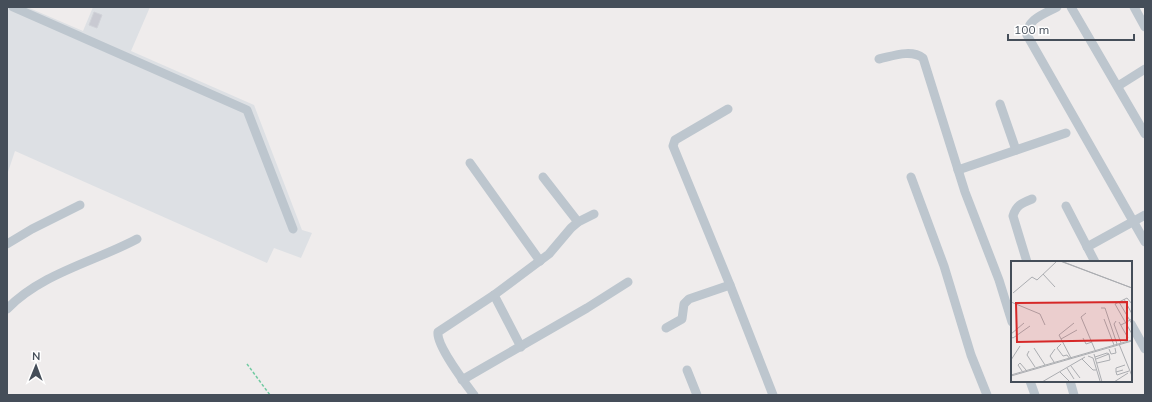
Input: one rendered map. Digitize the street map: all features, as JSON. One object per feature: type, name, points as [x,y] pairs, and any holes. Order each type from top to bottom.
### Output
[{"type":"street","points":[[13,7],[247,110],[293,229]]},
{"type":"street","points":[[1057,7],[1031,22],[1027,28],[1027,35],[1145,242]]},
{"type":"street","points":[[1071,7],[1145,134]]},
{"type":"street","points":[[1134,7],[1145,27]]},
{"type":"street","points":[[879,60],[911,53],[918,54],[923,58],[958,170],[1011,319]]},
{"type":"street","points":[[1118,86],[1145,69]]},
{"type":"street","points":[[1000,104],[1016,150]]},
{"type":"street","points":[[728,109],[677,139],[673,144],[676,156],[730,285],[773,395]]},
{"type":"street","points":[[958,170],[1066,133]]},
{"type":"street","points":[[470,163],[540,261]]},
{"type":"street","points":[[543,177],[578,222]]},
{"type":"street","points":[[911,177],[944,266],[971,355],[988,395]]},
{"type":"street","points":[[1027,261],[1013,216],[1015,209],[1019,204],[1032,199]]},
{"type":"street","points":[[8,241],[80,205]]},
{"type":"street","points":[[1066,206],[1094,261]]},
{"type":"street","points":[[474,395],[462,380],[438,338],[438,332],[494,295],[540,261],[556,247],[566,232],[578,222],[594,214]]},
{"type":"street","points":[[1087,247],[1145,215]]},
{"type":"street","points":[[7,309],[22,295],[54,276],[137,239]]},
{"type":"street","points":[[462,380],[521,347],[628,282]]},
{"type":"street","points":[[666,328],[682,319],[684,304],[689,299],[730,285]]},
{"type":"street","points":[[494,295],[521,347]]},
{"type":"street","points":[[1132,326],[1145,349]]},
{"type":"street","points":[[687,370],[697,395]]},
{"type":"street","points":[[1030,382],[1035,395]]},
{"type":"street","points":[[1070,382],[1074,395]]},
{"type":"path","points":[[248,364],[270,395]]},
{"type":"shaded area","points":[[7,7],[27,7],[83,31],[93,7],[150,7],[131,51],[254,105],[302,230],[312,233],[301,258],[274,248],[267,263],[15,151],[7,175]]},
{"type":"building","points":[[94,12],[102,15],[97,28],[89,25]]}]
